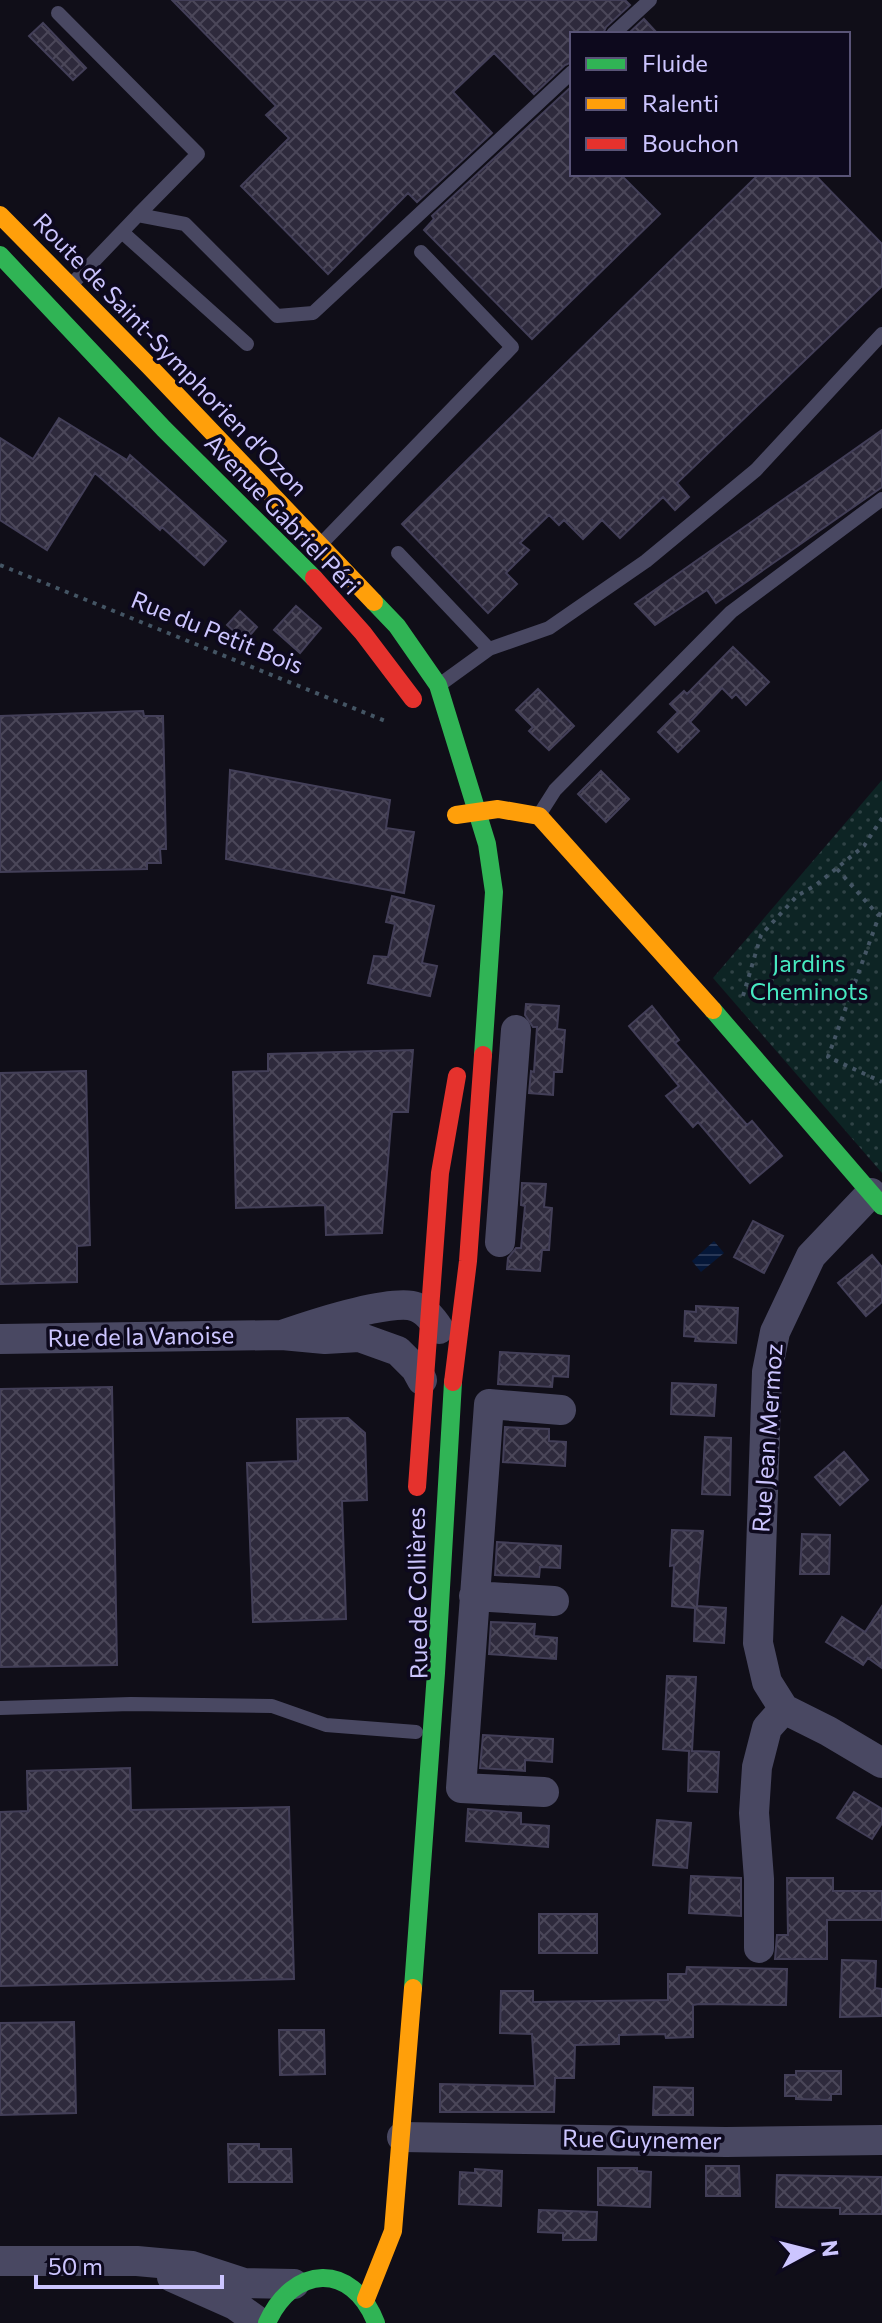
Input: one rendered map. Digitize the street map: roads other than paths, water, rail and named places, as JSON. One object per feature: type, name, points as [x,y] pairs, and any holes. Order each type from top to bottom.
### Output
[{"type":"main road","name":"Route de Saint-Symphorien d'Ozon","points":[[0,215],[397,626],[438,685],[478,810],[481,842]]},
{"type":"main road","name":"Avenue Gabriel Péri","points":[[0,255],[182,447],[326,590],[381,655],[417,708]]},
{"type":"main road","points":[[182,447],[205,424]]},
{"type":"main road","points":[[481,842],[454,808],[513,808],[539,816],[877,1199]]},
{"type":"main road","points":[[531,839],[561,843]]},
{"type":"main road","name":"Rue de Collières","points":[[431,1499],[453,1384],[468,1261],[494,892],[481,842]]},
{"type":"main road","name":"Rue de Collières","points":[[366,2299],[393,2231],[402,2137],[436,1673],[431,1499],[422,1380],[440,1169],[455,1097],[459,1050]]},
{"type":"main road","name":"Rue de Collières","points":[[374,2221],[379,2208],[421,1672],[419,1641]]},
{"type":"main road","points":[[267,2323],[280,2295],[294,2284],[311,2278],[349,2277],[366,2299],[376,2323]]},
{"type":"street","points":[[500,1242],[516,1030]]},
{"type":"street","points":[[477,1136],[509,1138]]},
{"type":"street","name":"Rue Jean Mermoz","points":[[784,1709],[767,1682],[758,1643],[767,1372],[775,1332],[811,1256],[877,1199]]},
{"type":"street","name":"Rue de la Vanoise","points":[[282,1335],[379,1306],[417,1307],[428,1316]]},
{"type":"street","points":[[428,1316],[437,1325],[448,1347],[453,1384]]},
{"type":"street","name":"Rue de la Vanoise","points":[[0,1339],[282,1335],[325,1339],[359,1337],[398,1351],[422,1380]]},
{"type":"street","name":"Rue de Collières","points":[[544,1792],[461,1788],[489,1404],[561,1410]]},
{"type":"street","name":"Rue de Collières","points":[[431,1499],[481,1500]]},
{"type":"street","points":[[474,1596],[554,1601]]},
{"type":"street","points":[[759,1948],[759,1879],[754,1813],[757,1767],[767,1728],[784,1709],[882,1763]]},
{"type":"street","name":"Rue Guynemer","points":[[402,2137],[726,2142],[882,2140]]},
{"type":"street","points":[[0,2261],[137,2261],[192,2266],[244,2283],[294,2284]]},
{"type":"street","points":[[137,2261],[235,2305],[260,2323]]},
{"type":"lane","points":[[615,32],[650,0]]},
{"type":"lane","points":[[51,309],[198,154],[58,13]]},
{"type":"lane","points":[[138,215],[185,224],[277,316],[313,313],[570,74]]},
{"type":"lane","points":[[122,232],[247,344]]},
{"type":"lane","points":[[320,545],[512,347],[421,252]]},
{"type":"lane","points":[[417,708],[438,685],[489,649],[549,628],[646,561],[756,470],[882,334]]},
{"type":"lane","points":[[539,816],[555,790],[731,612],[882,499]]},
{"type":"lane","points":[[398,553],[489,649]]},
{"type":"lane","points":[[0,1708],[131,1704],[272,1706],[326,1725],[416,1732]]},
{"type":"water","points":[[714,1241],[724,1253],[701,1272],[692,1261]]},
{"type":"park label","name":"Jardins Cheminots","points":[[809,978]]}]
